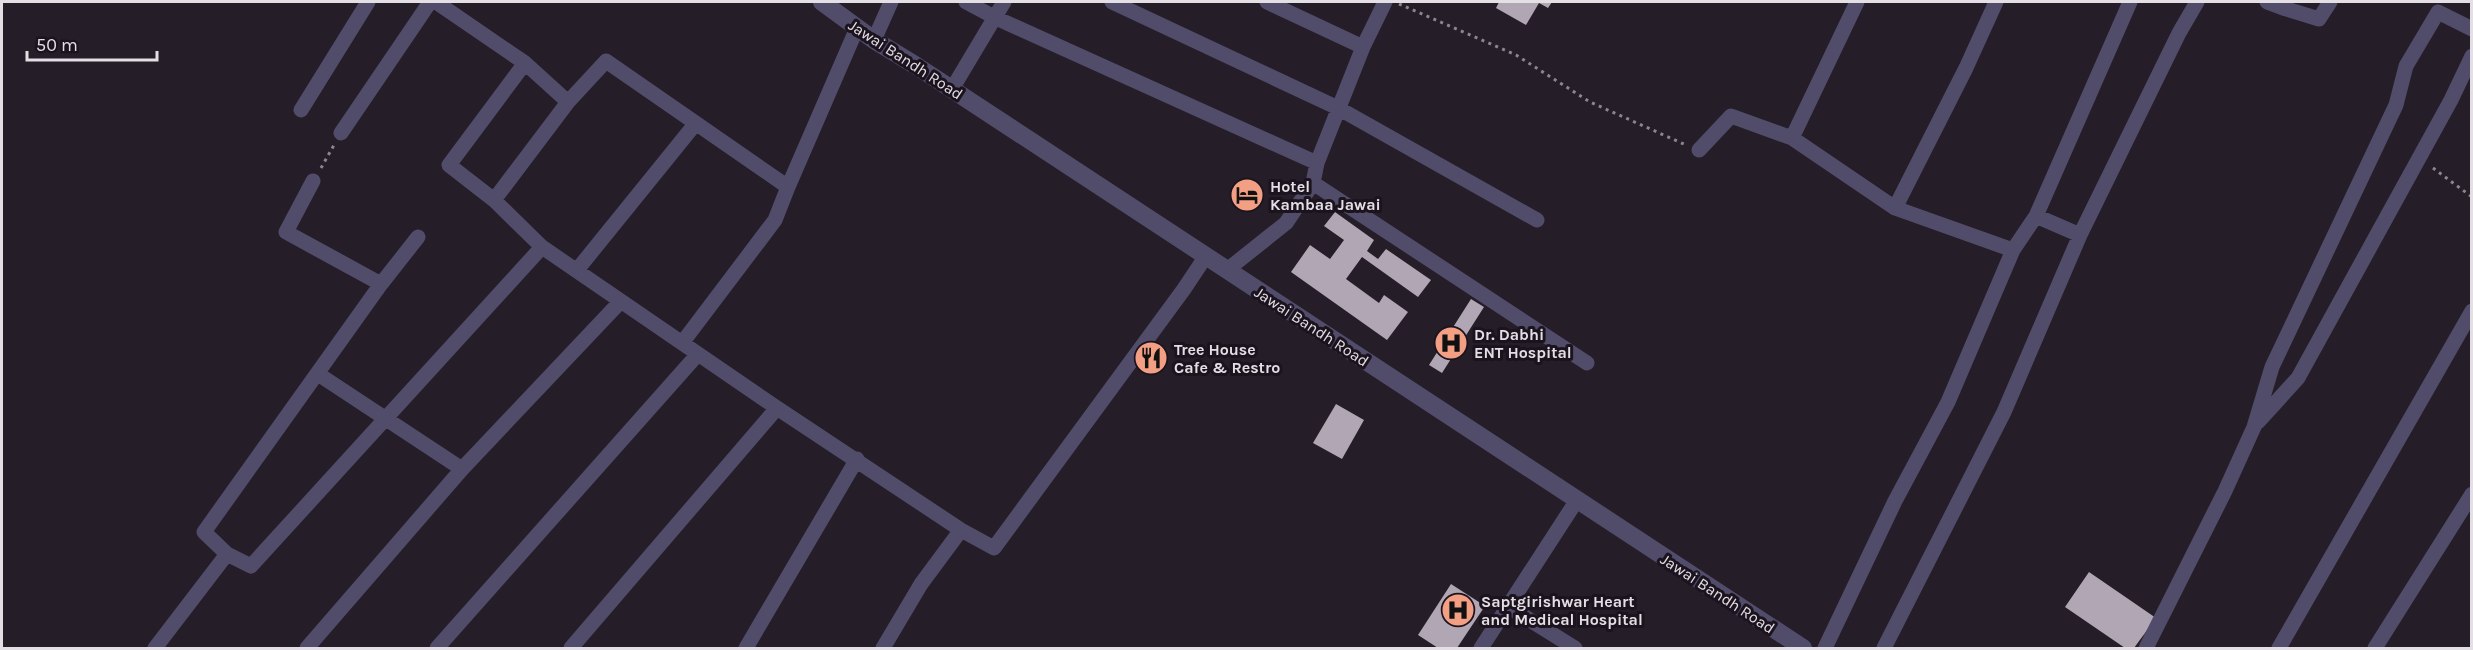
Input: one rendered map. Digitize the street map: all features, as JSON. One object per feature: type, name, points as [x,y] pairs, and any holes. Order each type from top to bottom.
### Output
[{"type":"street","points":[[301,110],[368,2]]},
{"type":"street","points":[[341,134],[430,2]]},
{"type":"street","points":[[436,2],[525,63],[568,102]]},
{"type":"street","name":"Jawai Bandh Road","points":[[822,2],[874,40],[952,89],[1801,648]]},
{"type":"street","points":[[874,40],[891,2]]},
{"type":"street","points":[[966,2],[996,18],[1317,163]]},
{"type":"street","points":[[952,89],[1004,2]]},
{"type":"street","points":[[1112,2],[1338,108],[1537,220]]},
{"type":"street","points":[[1267,2],[1363,47]]},
{"type":"street","points":[[1227,270],[1286,223],[1312,183],[1317,163],[1338,108],[1363,47],[1385,2]]},
{"type":"street","points":[[1792,138],[1857,2]]},
{"type":"street","points":[[1895,208],[1966,68],[1996,2]]},
{"type":"street","points":[[1825,648],[1895,501],[1948,402],[2013,250],[2036,216],[2130,2]]},
{"type":"street","points":[[1884,648],[2004,412],[2080,235],[2179,33],[2197,2]]},
{"type":"street","points":[[2267,2],[2319,19],[2330,2]]},
{"type":"street","points":[[2146,648],[2225,491],[2254,427],[2272,367],[2396,105],[2406,66],[2441,7],[2472,29]]},
{"type":"street","points":[[682,343],[775,220],[857,28]]},
{"type":"street","points":[[2254,427],[2298,378],[2451,100],[2472,56]]},
{"type":"street","points":[[494,200],[568,102],[606,61],[788,187]]},
{"type":"street","points":[[525,63],[449,165],[494,200],[542,247],[777,408],[961,530],[994,548],[1185,289],[1206,256]]},
{"type":"street","points":[[1699,150],[1731,116],[1792,138],[1895,208],[2013,250]]},
{"type":"street","points":[[577,270],[696,123]]},
{"type":"street","points":[[313,182],[286,232],[381,284]]},
{"type":"street","points":[[1312,183],[1587,363]]},
{"type":"street","points":[[2036,216],[2080,235]]},
{"type":"street","points":[[418,237],[381,284],[204,532],[227,554],[252,566],[385,417],[542,247]]},
{"type":"street","points":[[307,648],[462,469],[621,301]]},
{"type":"street","points":[[2279,648],[2472,311]]},
{"type":"street","points":[[437,648],[698,354]]},
{"type":"street","points":[[318,375],[462,469]]},
{"type":"street","points":[[571,648],[777,408]]},
{"type":"street","points":[[746,648],[857,459]]},
{"type":"street","points":[[2375,648],[2472,494]]},
{"type":"street","points":[[1481,648],[1577,500]]},
{"type":"street","points":[[883,648],[921,584],[961,530]]},
{"type":"street","points":[[155,648],[227,554]]},
{"type":"street","points":[[1509,607],[1575,648]]},
{"type":"path","points":[[1394,2],[1516,55],[1590,102],[1699,150]]},
{"type":"path","points":[[313,182],[341,134]]},
{"type":"path","points":[[2419,157],[2472,197]]},
{"type":"building","points":[[1499,2],[1552,2],[1548,8],[1539,3],[1526,25],[1496,8]]},
{"type":"building","points":[[1335,212],[1374,240],[1367,251],[1378,259],[1386,249],[1431,280],[1418,297],[1362,257],[1346,279],[1379,303],[1384,295],[1408,312],[1387,340],[1291,272],[1310,245],[1330,259],[1344,240],[1324,226]]},
{"type":"building","points":[[1471,299],[1484,307],[1442,373],[1429,365]]},
{"type":"building","points":[[1336,404],[1364,420],[1342,459],[1313,443]]},
{"type":"building","points":[[2089,572],[2156,618],[2134,648],[2125,648],[2065,607]]},
{"type":"building","points":[[1451,584],[1485,606],[1457,648],[1438,648],[1418,635]]},
{"type":"place","name":"Hotel Kambaa Jawai","points":[[1247,195]]},
{"type":"place","name":"Dr. Dabhi ENT Hospital","points":[[1451,343]]},
{"type":"place","name":"Tree House Cafe & Restro","points":[[1151,358]]},
{"type":"place","name":"Saptgirishwar Heart and Medical Hospital","points":[[1458,610]]}]
